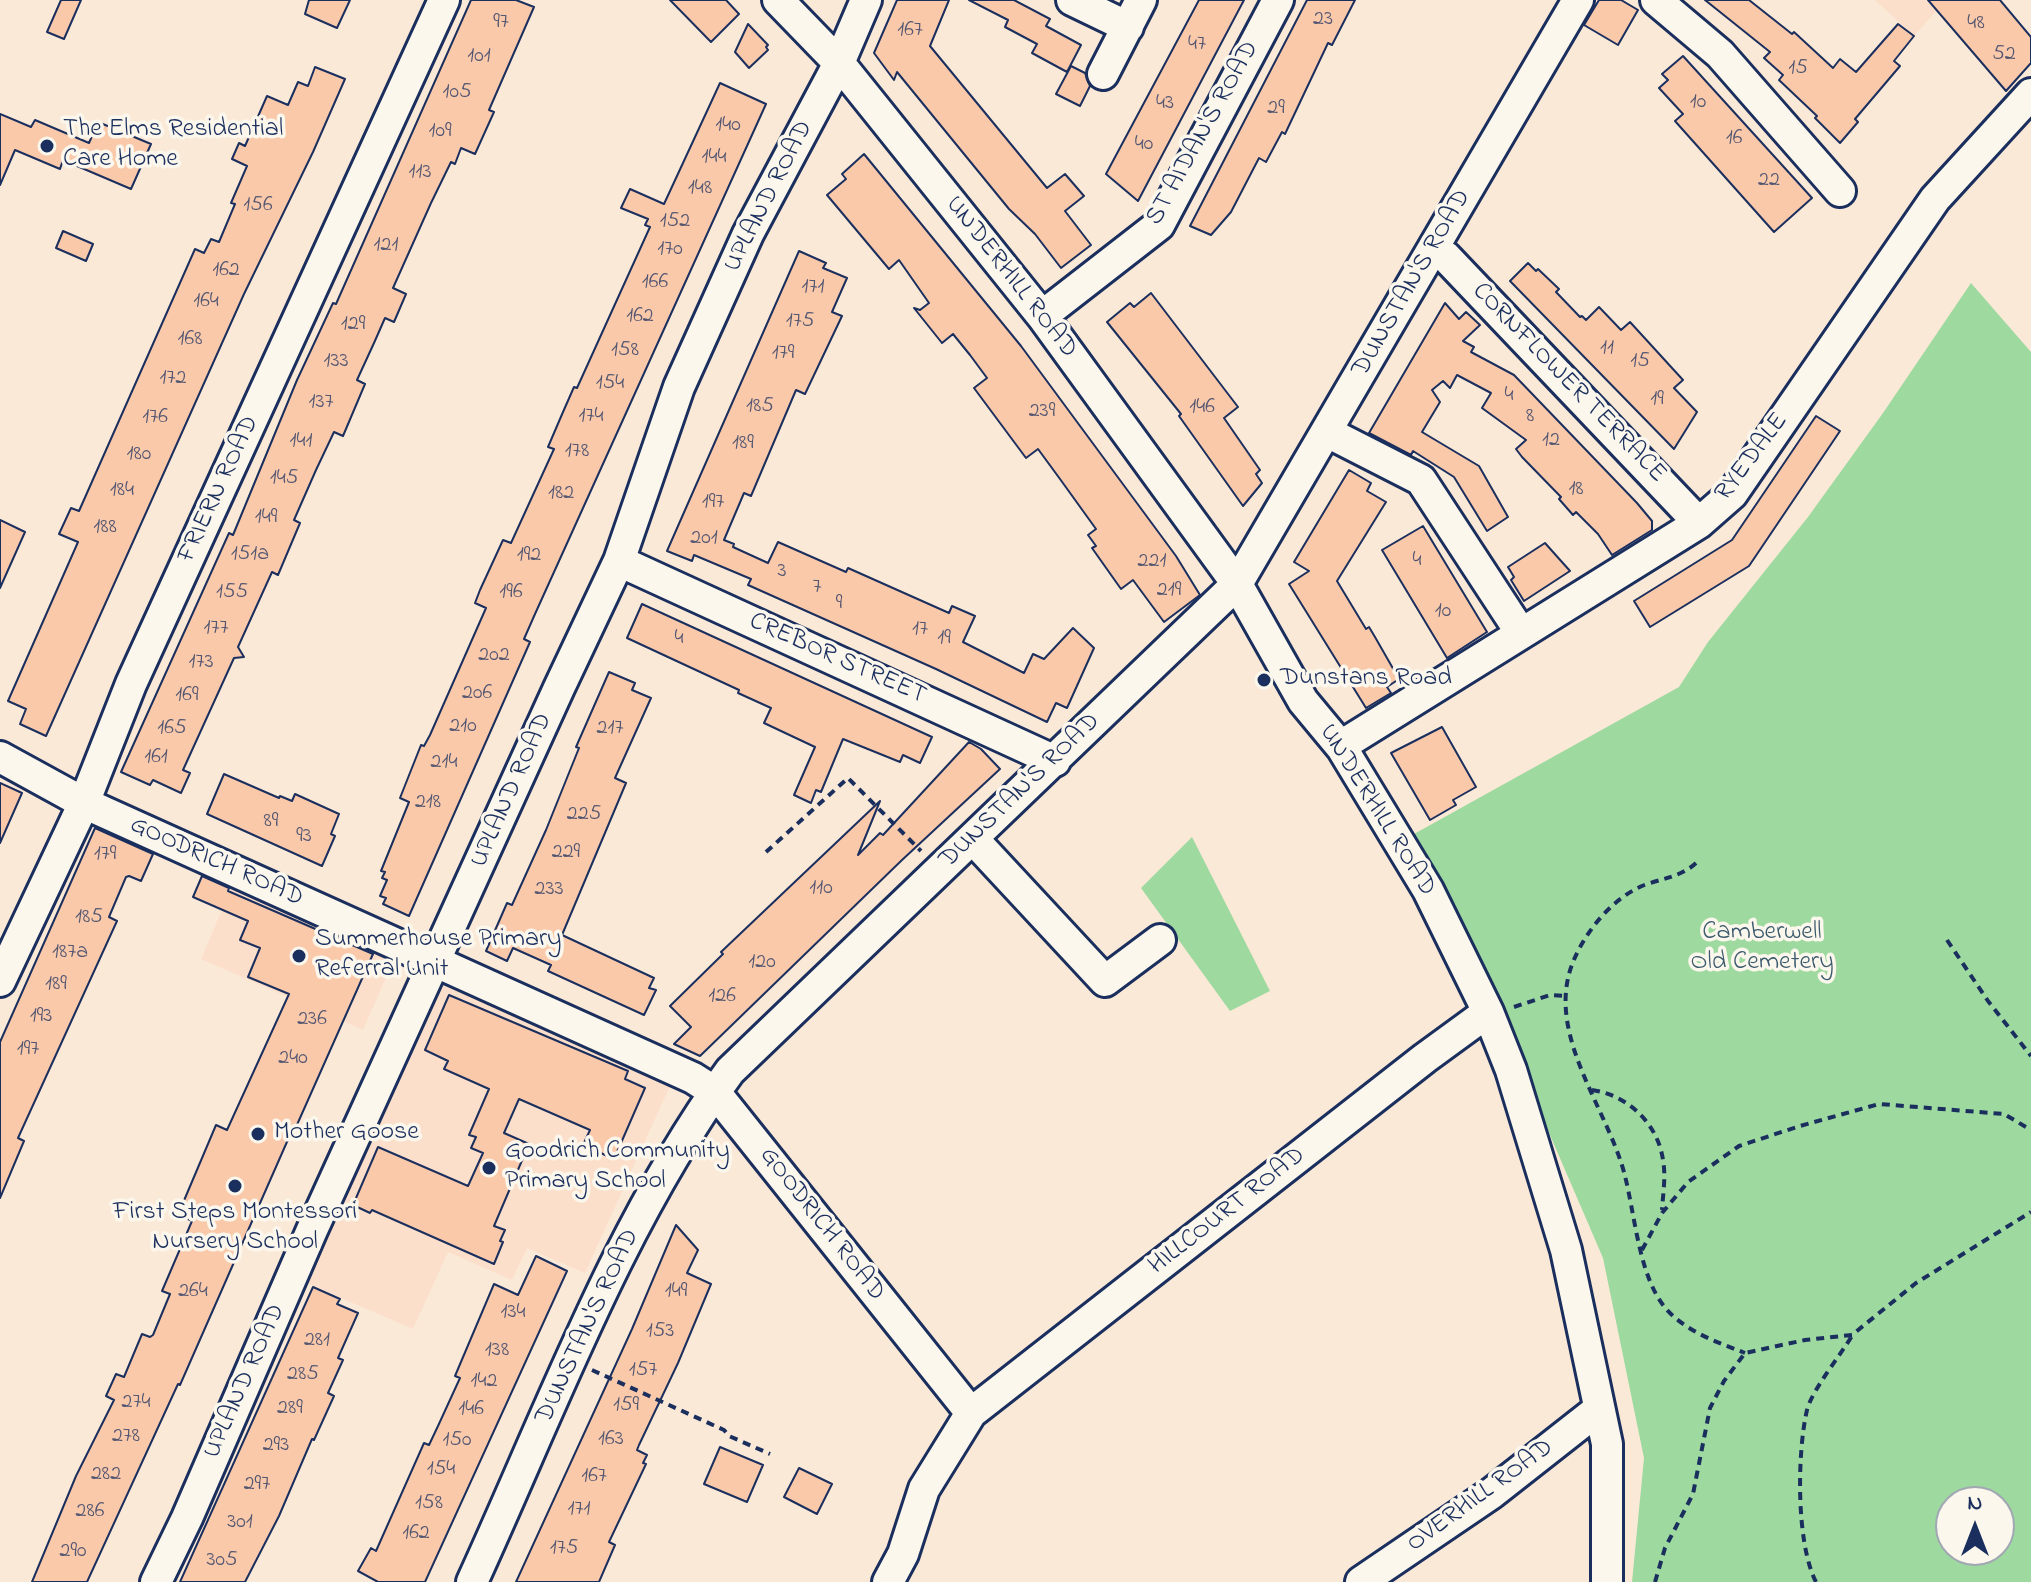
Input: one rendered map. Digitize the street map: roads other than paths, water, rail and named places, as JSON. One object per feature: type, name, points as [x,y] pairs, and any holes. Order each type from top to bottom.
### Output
[{"type":"street","name":"FRIERN ROAD","points":[[0,981],[84,803],[131,684],[444,0]]},
{"type":"street","name":"UNDERHILL ROAD","points":[[778,0],[839,63],[1042,316],[1237,584],[1303,701],[1342,748],[1428,890],[1488,1012],[1511,1070],[1566,1250],[1607,1444],[1607,1582]]},
{"type":"street","name":"UPLAND ROAD","points":[[156,1582],[434,962],[619,561],[679,387],[748,234],[839,63],[866,0]]},
{"type":"street","points":[[1072,0],[1135,13],[1103,74]]},
{"type":"street","name":"ST AIDAN'S ROAD","points":[[1042,316],[1159,225],[1278,0]]},
{"type":"street","name":"DUNSTAN'S ROAD","points":[[472,1582],[617,1260],[700,1113],[730,1071],[1237,584],[1578,0]]},
{"type":"street","points":[[1656,0],[1720,54],[1840,191]]},
{"type":"street","name":"RYEDALE","points":[[1342,748],[1699,523],[1732,494],[1935,199],[2031,94]]},
{"type":"street","name":"CORNFLOWER TERRACE","points":[[1433,249],[1446,257],[1699,523]]},
{"type":"street","points":[[1327,432],[1421,480],[1521,633]]},
{"type":"street","name":"CREBOR STREET","points":[[619,561],[1055,761]]},
{"type":"street","name":"GOODRICH ROAD","points":[[0,757],[84,803],[693,1078],[715,1092],[971,1413]]},
{"type":"street","points":[[973,839],[1105,981],[1160,940]]},
{"type":"street","name":"HILLCOURT ROAD","points":[[971,1413],[1488,1012]]},
{"type":"street","name":"OVERHILL ROAD","points":[[1361,1582],[1492,1493],[1599,1409]]},
{"type":"street","points":[[888,1582],[903,1554],[924,1489],[971,1413]]},
{"type":"place","name":"The Elms Residential Care Home","points":[[47,146]]},
{"type":"place","name":"Dunstans Road","points":[[1264,680]]},
{"type":"place","name":"Summerhouse Primary Referral Unit","points":[[299,956]]},
{"type":"place","name":"Mother Goose","points":[[258,1134]]},
{"type":"place","name":"Goodrich Community Primary School","points":[[489,1168]]},
{"type":"place","name":"First Steps Montessori Nursery School","points":[[235,1186]]},
{"type":"park label","name":"Camberwell Old Cemetery","points":[[1762,949]]}]
